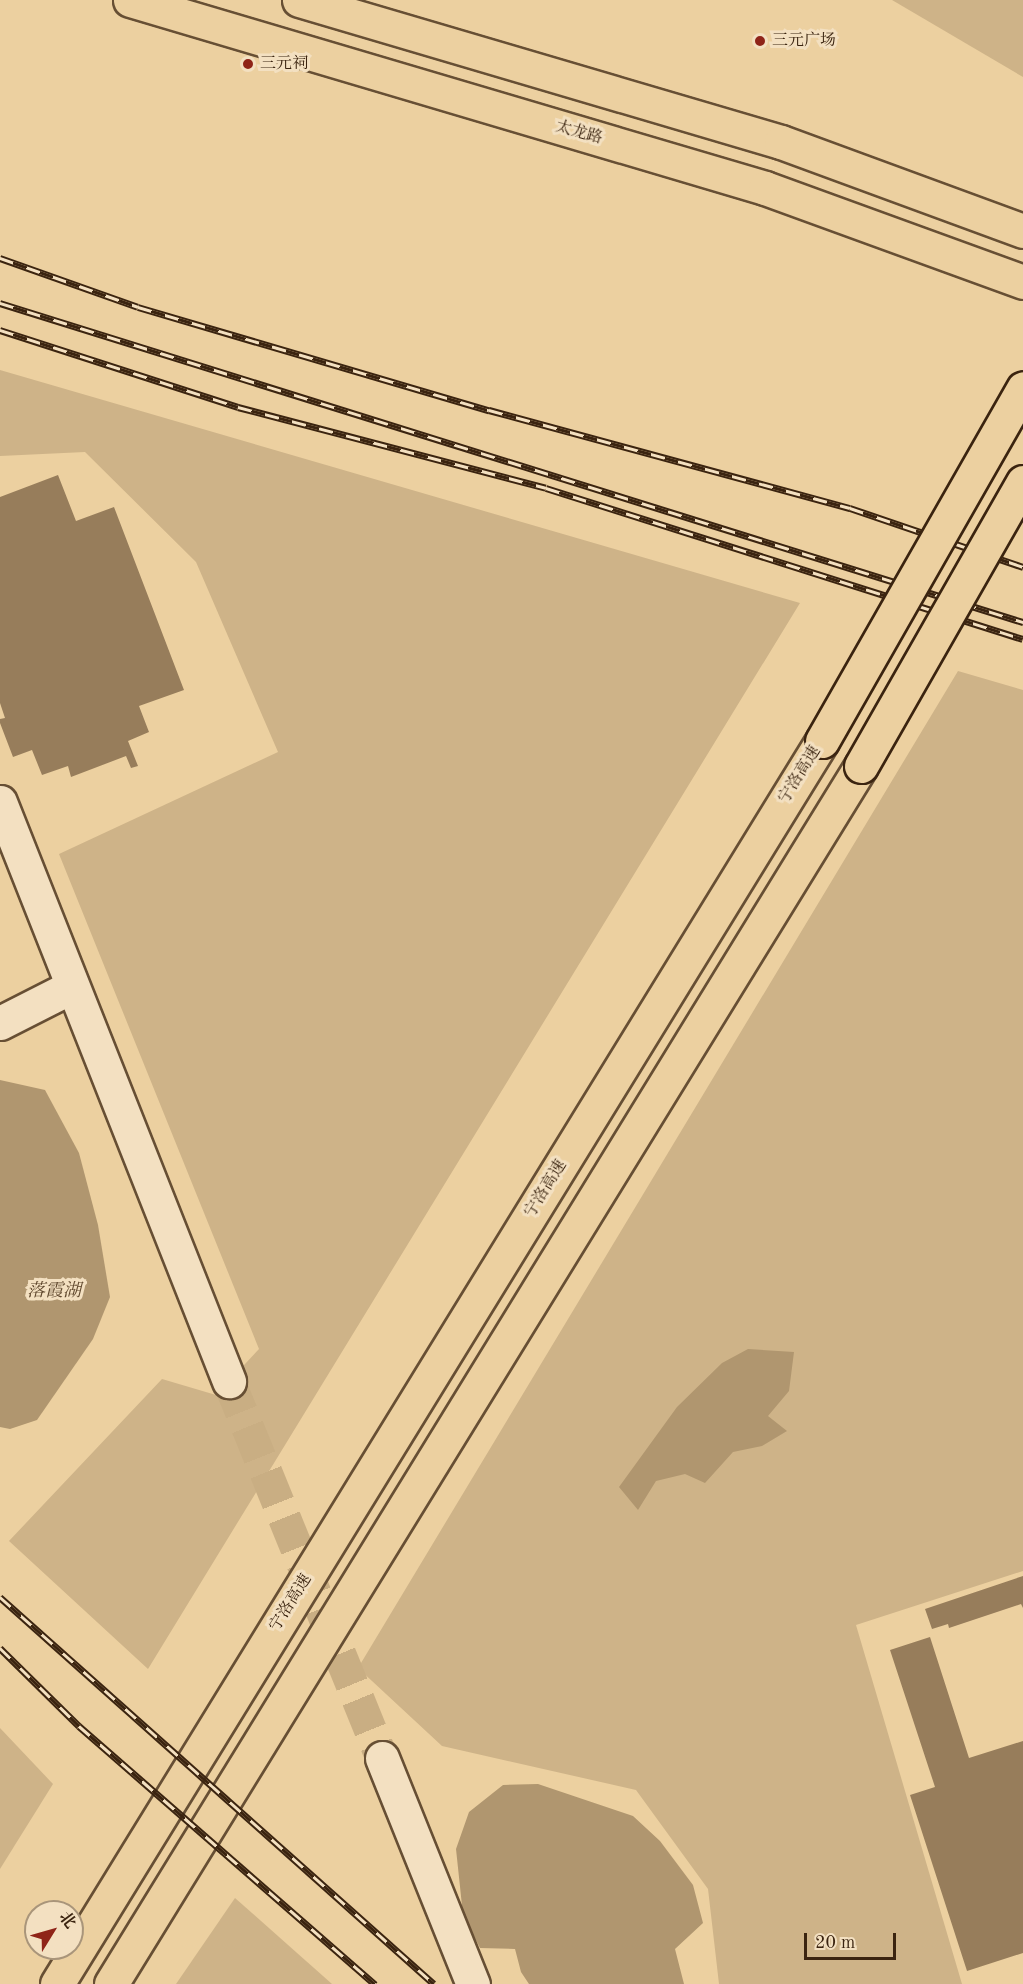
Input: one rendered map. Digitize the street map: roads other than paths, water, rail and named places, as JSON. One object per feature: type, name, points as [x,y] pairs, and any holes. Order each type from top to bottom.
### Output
[{"type":"main road","name":"太龙路","points":[[130,0],[765,188],[1023,282]]},
{"type":"main road","points":[[299,0],[781,142],[1023,231]]},
{"type":"main road","name":"宁洛高速","points":[[57,1984],[822,741],[1023,388]]},
{"type":"main road","points":[[111,1984],[861,765],[1023,482]]},
{"type":"lane","points":[[0,802],[71,987],[229,1381]]},
{"type":"lane","points":[[0,1023],[71,987]]},
{"type":"lane","points":[[382,1758],[472,1984]]},
{"type":"water","name":"落霞湖","points":[[0,1080],[45,1090],[79,1153],[98,1225],[110,1297],[93,1339],[37,1420],[10,1429],[0,1427]]},
{"type":"water","points":[[748,1349],[794,1352],[789,1391],[768,1416],[787,1431],[762,1446],[733,1452],[705,1483],[685,1474],[656,1481],[638,1510],[619,1487],[677,1407],[722,1363]]},
{"type":"water","points":[[538,1784],[633,1816],[660,1841],[693,1885],[703,1923],[675,1949],[684,1984],[529,1984],[521,1972],[515,1949],[480,1948],[463,1915],[456,1849],[469,1812],[503,1785]]},
{"type":"tunnel","points":[[229,1381],[382,1758]]},
{"type":"railway","points":[[0,258],[138,307],[489,410],[850,508],[1023,567]]},
{"type":"railway","points":[[0,303],[1023,622]]},
{"type":"railway","points":[[0,330],[238,407],[546,488],[1023,639]]},
{"type":"railway","points":[[0,1597],[434,1984]]},
{"type":"railway","points":[[0,1648],[79,1726],[375,1984]]},
{"type":"place","name":"三元广场","points":[[760,41]]},
{"type":"place","name":"三元祠","points":[[248,64]]}]
